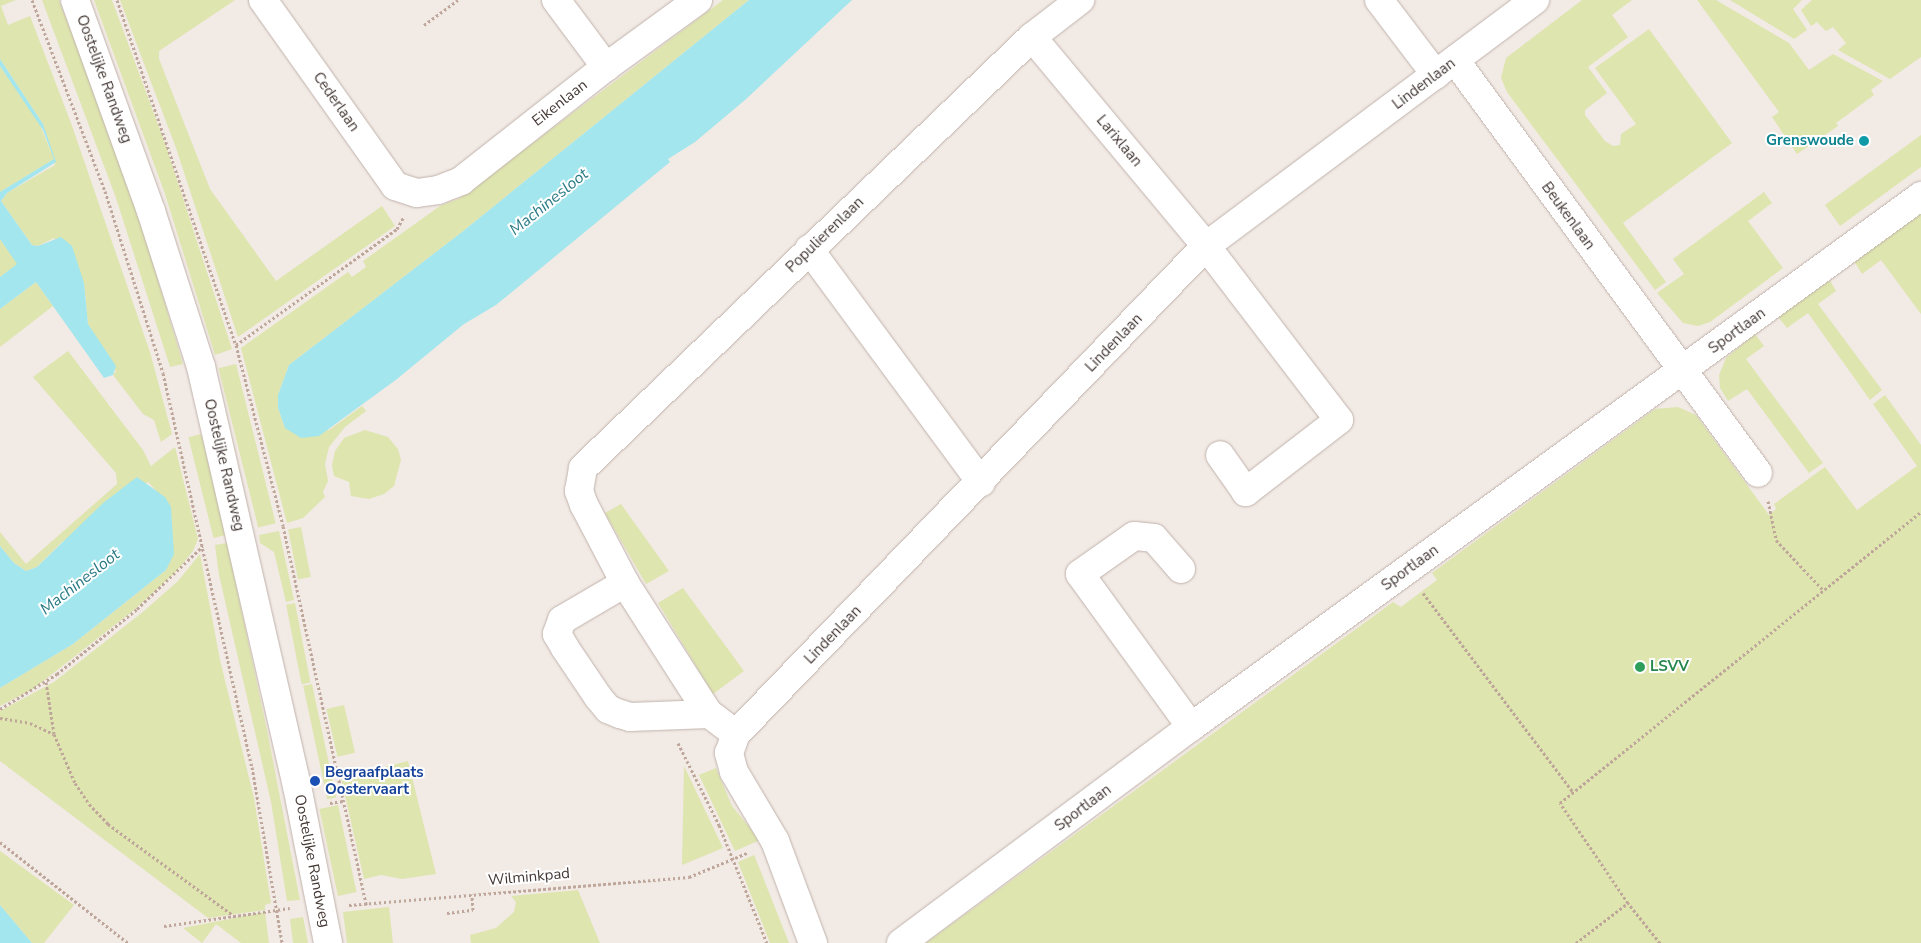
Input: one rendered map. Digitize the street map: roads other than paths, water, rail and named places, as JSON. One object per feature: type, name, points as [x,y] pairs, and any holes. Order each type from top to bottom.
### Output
[{"type":"street","name":"Oostelijke Randweg","points":[[75,0],[151,211],[201,367],[322,906],[328,943]]},
{"type":"street","name":"Cederlaan","points":[[263,0],[394,186],[417,193]]},
{"type":"street","points":[[556,0],[606,67]]},
{"type":"street","name":"Eikenlaan","points":[[417,193],[438,190],[461,181],[606,67],[698,0]]},
{"type":"street","name":"Populierenlaan","points":[[625,582],[584,505],[580,478],[589,461],[1032,36],[1080,0]]},
{"type":"street","name":"Beukenlaan","points":[[1379,0],[1445,68],[1758,473]]},
{"type":"street","name":"Lindenlaan","points":[[736,734],[981,482],[1206,246],[1535,0]]},
{"type":"street","name":"Larixlaan","points":[[1032,36],[1206,246],[1339,420],[1246,492],[1220,455]]},
{"type":"street","name":"Sportlaan","points":[[901,943],[1191,727],[1921,196]]},
{"type":"street","points":[[809,250],[981,482]]},
{"type":"street","points":[[1181,570],[1154,538],[1134,536],[1080,574],[1191,727]]},
{"type":"street","points":[[709,714],[630,717],[608,709],[558,634],[562,620],[625,582],[709,714],[736,734],[730,753],[734,772],[775,841],[814,943]]},
{"type":"water","name":"Machinesloot","points":[[749,0],[852,0],[745,100],[695,142],[668,159],[670,162],[496,305],[464,324],[397,379],[319,436],[301,438],[285,428],[278,408],[278,395],[289,365],[462,232]]},
{"type":"water","points":[[0,59],[43,124],[56,162],[7,193],[1,201],[32,245],[38,246],[61,237],[72,246],[84,283],[88,324],[116,366],[113,375],[104,378],[36,282],[0,309],[0,277],[17,264],[0,239],[0,192],[54,159],[43,130],[0,66]]},
{"type":"water","name":"Machinesloot","points":[[137,477],[165,497],[171,507],[174,554],[166,570],[73,644],[0,688],[0,546],[14,563],[26,571],[37,567],[103,503]]},
{"type":"water","points":[[0,905],[32,943],[0,943]]},
{"type":"place","name":"Grenswoude","points":[[1864,141]]},
{"type":"place","name":"LSVV","points":[[1640,667]]},
{"type":"place","name":"Begraafplaats Oostervaart","points":[[315,781]]}]
